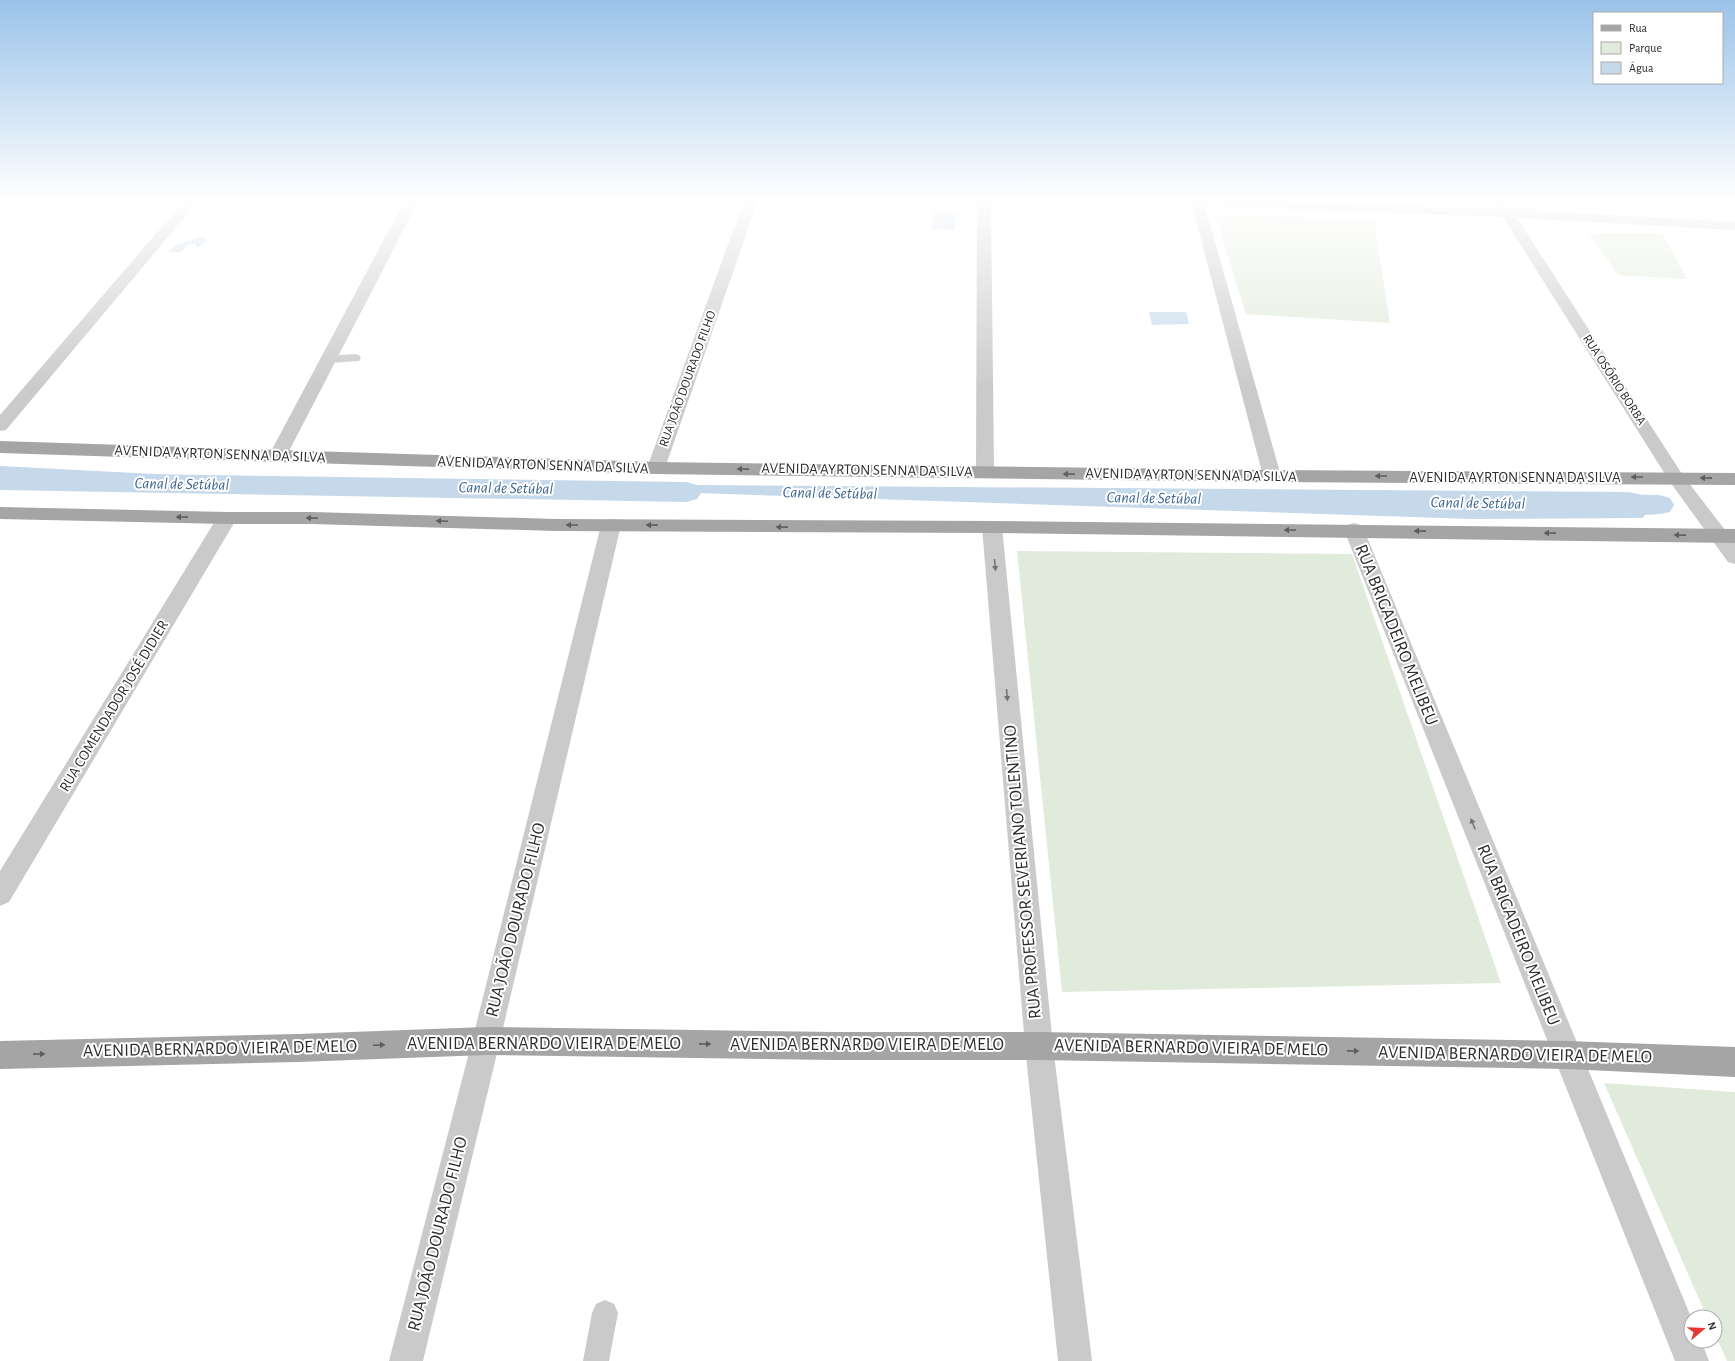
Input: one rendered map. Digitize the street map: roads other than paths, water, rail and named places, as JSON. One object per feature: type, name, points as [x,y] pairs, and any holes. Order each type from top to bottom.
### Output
[{"type":"main road","name":"AVENIDA AYRTON SENNA DA SILVA","points":[[0,447],[656,468],[1272,476],[1735,478]]},
{"type":"main road","points":[[0,513],[228,518],[312,518],[556,525],[1354,530],[1727,536]]},
{"type":"main road","name":"AVENIDA BERNARDO VIEIRA DE MELO","points":[[0,1055],[298,1048],[486,1041],[833,1046],[1039,1046],[1567,1055],[1735,1062]]},
{"type":"street","points":[[0,426],[138,264]]},
{"type":"street","points":[[278,455],[379,264]]},
{"type":"street","name":"RUA JOÃO DOURADO FILHO","points":[[656,468],[728,264]]},
{"type":"street","points":[[984,264],[985,472]]},
{"type":"street","points":[[1214,264],[1272,476]]},
{"type":"street","name":"RUA OSÓRIO BORBA","points":[[1540,264],[1676,478],[1727,536],[1735,557]]},
{"type":"street","name":"RUA COMENDADOR JOSÉ DIDIER","points":[[0,894],[228,518]]},
{"type":"street","name":"RUA JOÃO DOURADO FILHO","points":[[406,1361],[486,1041],[611,525]]},
{"type":"street","name":"RUA PROFESSOR SEVERIANO TOLENTINO","points":[[992,527],[1039,1046],[1075,1361]]},
{"type":"street","name":"RUA BRIGADEIRO MELIBEU","points":[[1354,530],[1692,1361]]},
{"type":"lane","points":[[329,358],[355,358]]},
{"type":"lane","points":[[596,1361],[605,1313]]},
{"type":"water","points":[[1149,312],[1186,312],[1189,324],[1152,325]]},
{"type":"water","points":[[0,466],[309,482],[1628,492],[1639,494],[1650,504],[1650,511],[1642,518],[1472,519],[638,491],[0,478]]},
{"type":"waterway","name":"Canal de Setúbal","points":[[0,481],[687,492]]},
{"type":"waterway","name":"Canal de Setúbal","points":[[1602,504],[1659,505]]}]
